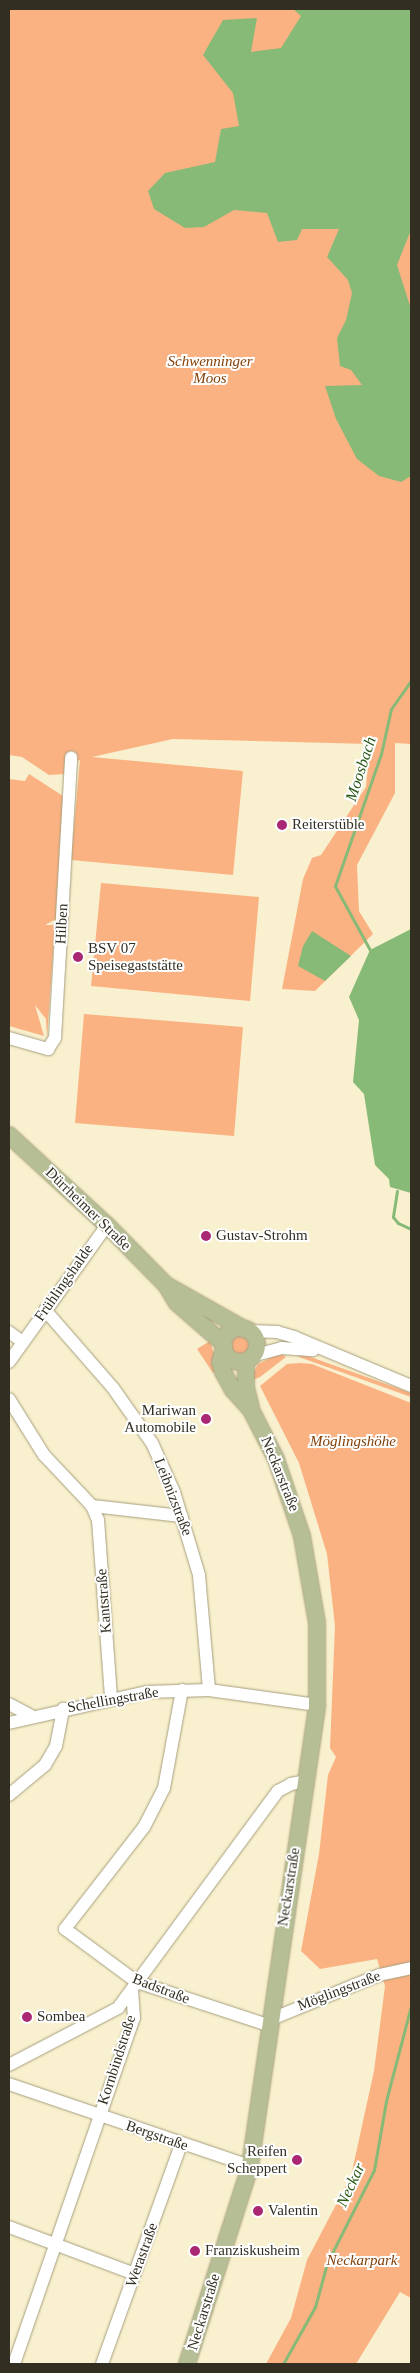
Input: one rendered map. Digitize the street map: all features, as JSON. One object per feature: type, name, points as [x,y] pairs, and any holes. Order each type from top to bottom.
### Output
[{"type":"main road","name":"Dürrheimer Straße","points":[[9,1135],[107,1225],[166,1285],[177,1303],[224,1346]]},
{"type":"main road","name":"Dürrheimer Straße","points":[[166,1285],[247,1330]]},
{"type":"main road","points":[[247,1330],[257,1344],[249,1359],[232,1359],[224,1346],[231,1331],[247,1330]]},
{"type":"main road","name":"Neckarstraße","points":[[224,1346],[220,1362],[223,1372],[233,1390],[251,1410]]},
{"type":"main road","name":"Neckarstraße","points":[[187,2364],[250,2166],[269,2022],[317,1705],[317,1623],[306,1550],[276,1459],[251,1410],[246,1388],[249,1359]]},
{"type":"street","name":"Hilben","points":[[9,1038],[48,1049],[55,1038],[71,757]]},
{"type":"street","name":"Frühlingshalde","points":[[9,1362],[107,1225]]},
{"type":"street","name":"Leibnizstraße","points":[[45,1310],[113,1388],[152,1443],[181,1516],[199,1575],[209,1690]]},
{"type":"street","points":[[247,1330],[277,1332],[411,1386]]},
{"type":"street","points":[[9,1332],[22,1342]]},
{"type":"street","points":[[249,1359],[282,1348],[321,1351]]},
{"type":"street","name":"Kantstraße","points":[[9,1400],[44,1455],[92,1506],[98,1520],[110,1698]]},
{"type":"street","points":[[92,1506],[181,1516]]},
{"type":"street","name":"Schellingstraße","points":[[9,1722],[110,1698],[182,1690],[209,1690],[317,1705]]},
{"type":"street","name":"Badstraße","points":[[182,1690],[164,1788],[144,1827],[65,1929],[134,1987],[269,2022]]},
{"type":"street","points":[[9,1704],[30,1716]]},
{"type":"street","points":[[9,1795],[45,1765],[56,1746],[63,1709]]},
{"type":"street","points":[[9,2065],[118,2008],[278,1791],[291,1784],[307,1781]]},
{"type":"street","name":"Möglingstraße","points":[[269,2022],[342,1988],[409,1968]]},
{"type":"street","name":"Kornbindstraße","points":[[14,2364],[134,2018],[134,1987]]},
{"type":"street","name":"Bergstraße","points":[[9,2084],[250,2166]]},
{"type":"street","name":"Werastraße","points":[[102,2364],[136,2274],[181,2144]]},
{"type":"street","points":[[9,2227],[56,2246],[136,2274]]},
{"type":"green space","name":"Schwenninger Moos","points":[[9,9],[411,9],[411,744],[395,743],[395,793],[357,865],[359,911],[373,934],[315,991],[282,989],[303,879],[312,858],[321,855],[366,787],[370,744],[173,739],[92,757],[243,771],[233,875],[71,860],[80,760],[64,764],[65,774],[49,775],[22,757],[9,755]]},
{"type":"green space","points":[[29,774],[63,796],[56,919],[45,925],[55,925],[47,1038],[46,1019],[35,1005],[44,1036],[9,1026],[9,779],[25,781]]},
{"type":"green space","points":[[101,883],[259,897],[250,1001],[91,986]]},
{"type":"green space","points":[[84,1014],[243,1027],[234,1136],[75,1123]]},
{"type":"green space","points":[[236,1336],[244,1336],[249,1341],[247,1352],[236,1354],[231,1349],[231,1341]]},
{"type":"green space","points":[[210,1341],[218,1367],[213,1373],[197,1349]]},
{"type":"green space","points":[[294,1351],[411,1393],[411,1397],[299,1357]]},
{"type":"green space","points":[[280,1353],[286,1357],[260,1377],[248,1382],[258,1364]]},
{"type":"green space","name":"Möglingshöhe","points":[[287,1364],[312,1364],[411,1403],[411,2298],[400,2292],[356,2364],[266,2364],[291,2318],[307,2260],[351,2176],[374,2071],[385,1986],[377,1959],[320,1969],[301,1951],[319,1854],[328,1775],[336,1757],[330,1748],[335,1626],[327,1554],[299,1463],[260,1386]]},
{"type":"shaded area","points":[[293,9],[411,9],[411,230],[397,265],[411,309],[411,476],[401,482],[379,476],[357,459],[336,419],[325,386],[362,385],[351,370],[340,366],[337,338],[346,320],[352,293],[348,280],[327,257],[339,229],[302,229],[297,240],[278,242],[267,213],[234,210],[204,227],[185,228],[154,209],[148,191],[165,173],[215,162],[221,129],[239,126],[233,93],[203,55],[223,20],[257,18],[251,52],[281,48],[301,16]]},
{"type":"shaded area","points":[[411,929],[411,1193],[390,1187],[389,1179],[375,1165],[364,1094],[353,1082],[359,1020],[349,997],[370,950]]},
{"type":"shaded area","points":[[312,931],[351,956],[325,981],[298,966],[303,946]]},
{"type":"waterway","name":"Moosbach","points":[[370,950],[335,886],[381,754],[391,709],[411,680]]},
{"type":"waterway","name":"Moosbach","points":[[397,1191],[393,1217],[398,1223],[411,1229]]},
{"type":"waterway","name":"Neckar","points":[[283,2364],[315,2307],[327,2263],[374,2170],[386,2101],[411,2006]]},
{"type":"place","name":"Reiterstüble","points":[[282,825]]},
{"type":"place","name":"BSV 07 Speisegaststätte","points":[[78,957]]},
{"type":"place","name":"Gustav-Strohm","points":[[206,1236]]},
{"type":"place","name":"Mariwan Automobile","points":[[206,1419]]},
{"type":"place","name":"Sombea","points":[[27,2017]]},
{"type":"place","name":"Reifen Scheppert","points":[[297,2160]]},
{"type":"place","name":"Valentin","points":[[258,2211]]},
{"type":"place","name":"Franziskusheim","points":[[195,2251]]},
{"type":"park label","name":"Neckarpark","points":[[362,2261]]}]
